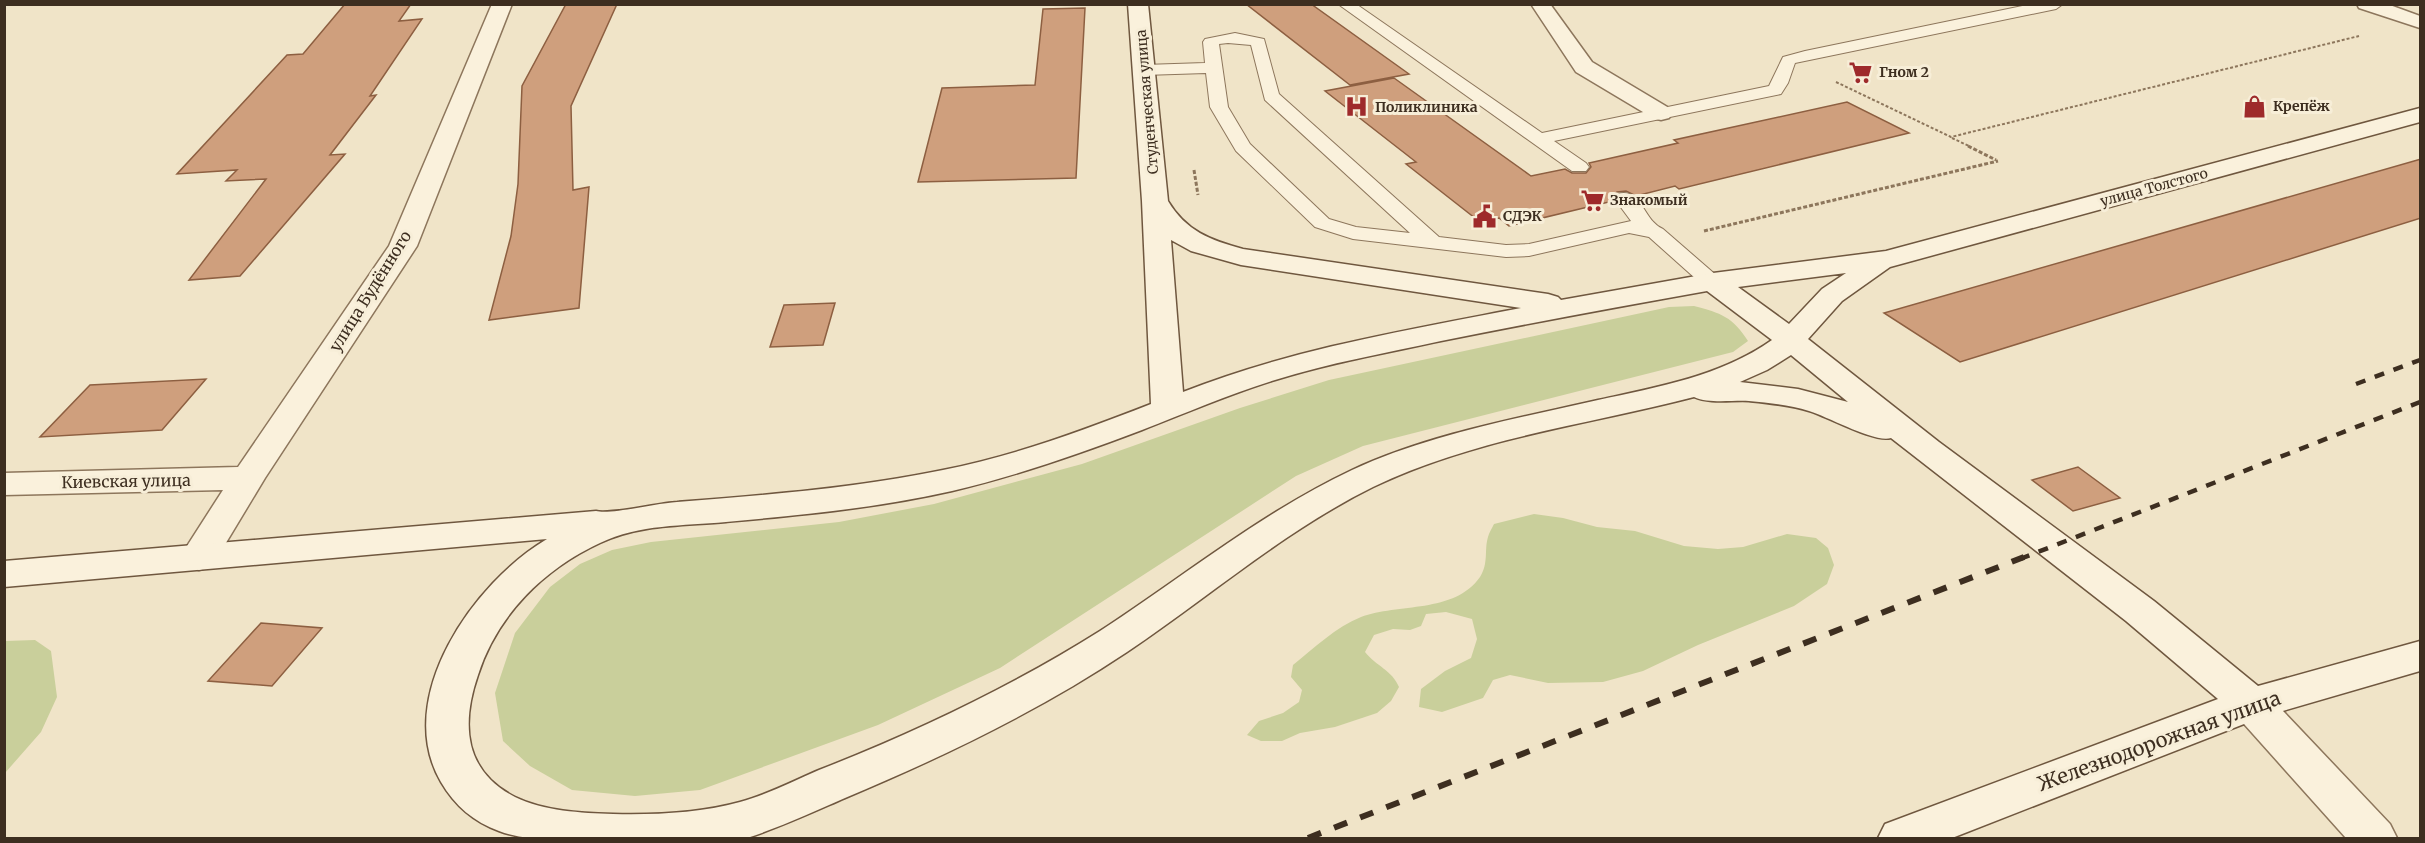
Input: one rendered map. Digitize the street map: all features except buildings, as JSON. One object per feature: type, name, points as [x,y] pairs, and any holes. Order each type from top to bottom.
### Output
[{"type":"street","name":"улица Будённого","points":[[199,557],[248,478],[403,246],[502,4]]},
{"type":"street","name":"Студенческая улица","points":[[1138,4],[1155,201],[1168,409]]},
{"type":"street","points":[[1540,4],[1584,67],[1661,113]]},
{"type":"street","points":[[2366,4],[2420,22]]},
{"type":"street","name":"улица Толстого","points":[[1887,259],[2421,116]]},
{"type":"street","points":[[1155,201],[1167,222],[1181,236],[1215,250],[1241,257],[1568,306]]},
{"type":"street","points":[[4,574],[619,521],[857,496],[971,475],[1074,444],[1263,373],[1341,354],[1568,306],[1713,282],[1887,259]]},
{"type":"street","points":[[619,521],[569,543],[544,558],[517,578],[490,609],[466,649],[455,679],[448,717],[449,755],[466,784],[493,808],[533,825],[595,834],[716,831],[884,764],[1045,683],[1112,642],[1300,515],[1358,481],[1405,460],[1466,442],[1676,392],[1761,363],[1775,355],[1791,340],[1832,295],[1887,259]]},
{"type":"street","points":[[1713,282],[1791,340],[1946,464],[2190,649],[2251,704],[2374,838]]},
{"type":"street","points":[[1676,392],[1746,390],[1787,395],[1829,406],[1865,420],[1946,464]]},
{"type":"street","name":"Киевская улица","points":[[4,484],[248,478]]},
{"type":"street","name":"Железнодорожная улица","points":[[1900,838],[2251,704],[2421,656]]},
{"type":"lane","points":[[1345,4],[1579,167]]},
{"type":"lane","points":[[1539,139],[1775,90],[1782,83],[1784,68],[1789,60],[2056,4]]},
{"type":"lane","points":[[1432,242],[1271,96],[1258,42],[1253,39],[1217,39],[1211,42],[1219,107],[1243,147],[1322,223],[1353,233],[1506,251],[1529,250],[1629,227],[1646,229],[1665,240],[1713,282]]},
{"type":"lane","points":[[1144,69],[1214,68]]},
{"type":"lane","points":[[1624,198],[1646,229]]},
{"type":"path","points":[[1951,137],[2420,22]]},
{"type":"path","points":[[1665,240],[1998,160],[1789,60]]},
{"type":"path","points":[[1193,162],[1198,196]]},
{"type":"green space","points":[[1694,306],[1726,317],[1737,326],[1748,341],[1733,352],[1363,446],[1296,476],[1000,668],[878,725],[700,790],[635,796],[572,790],[530,766],[503,741],[495,693],[515,633],[550,587],[580,564],[612,550],[651,542],[839,522],[934,504],[1082,464],[1240,408],[1329,380],[1669,307]]},
{"type":"green space","points":[[1534,514],[1563,518],[1597,527],[1635,531],[1684,546],[1718,549],[1743,547],[1787,534],[1816,538],[1828,548],[1834,565],[1827,584],[1794,606],[1698,645],[1643,671],[1603,682],[1548,683],[1510,675],[1493,680],[1483,698],[1442,712],[1419,707],[1421,689],[1445,671],[1471,658],[1477,639],[1472,619],[1446,612],[1426,614],[1421,626],[1410,630],[1393,629],[1374,635],[1365,652],[1392,676],[1399,687],[1391,701],[1377,713],[1335,727],[1300,733],[1282,741],[1261,741],[1247,735],[1259,721],[1283,713],[1299,702],[1302,690],[1291,677],[1293,665],[1326,638],[1361,617],[1425,606],[1456,597],[1469,589],[1483,572],[1488,537],[1494,524]]},
{"type":"green space","points":[[35,640],[51,651],[57,697],[41,732],[5,773],[5,641]]},
{"type":"railway","points":[[2356,384],[2420,360]]},
{"type":"railway","points":[[2020,559],[2420,402]]},
{"type":"railway","points":[[1308,838],[2024,557]]},
{"type":"place","name":"Гном 2","points":[[1861,72]]},
{"type":"place","name":"Крепёж","points":[[2255,106]]},
{"type":"place","name":"Поликлиника","points":[[1357,107]]},
{"type":"place","name":"Знакомый","points":[[1592,200]]},
{"type":"place","name":"СДЭК","points":[[1485,216]]}]
